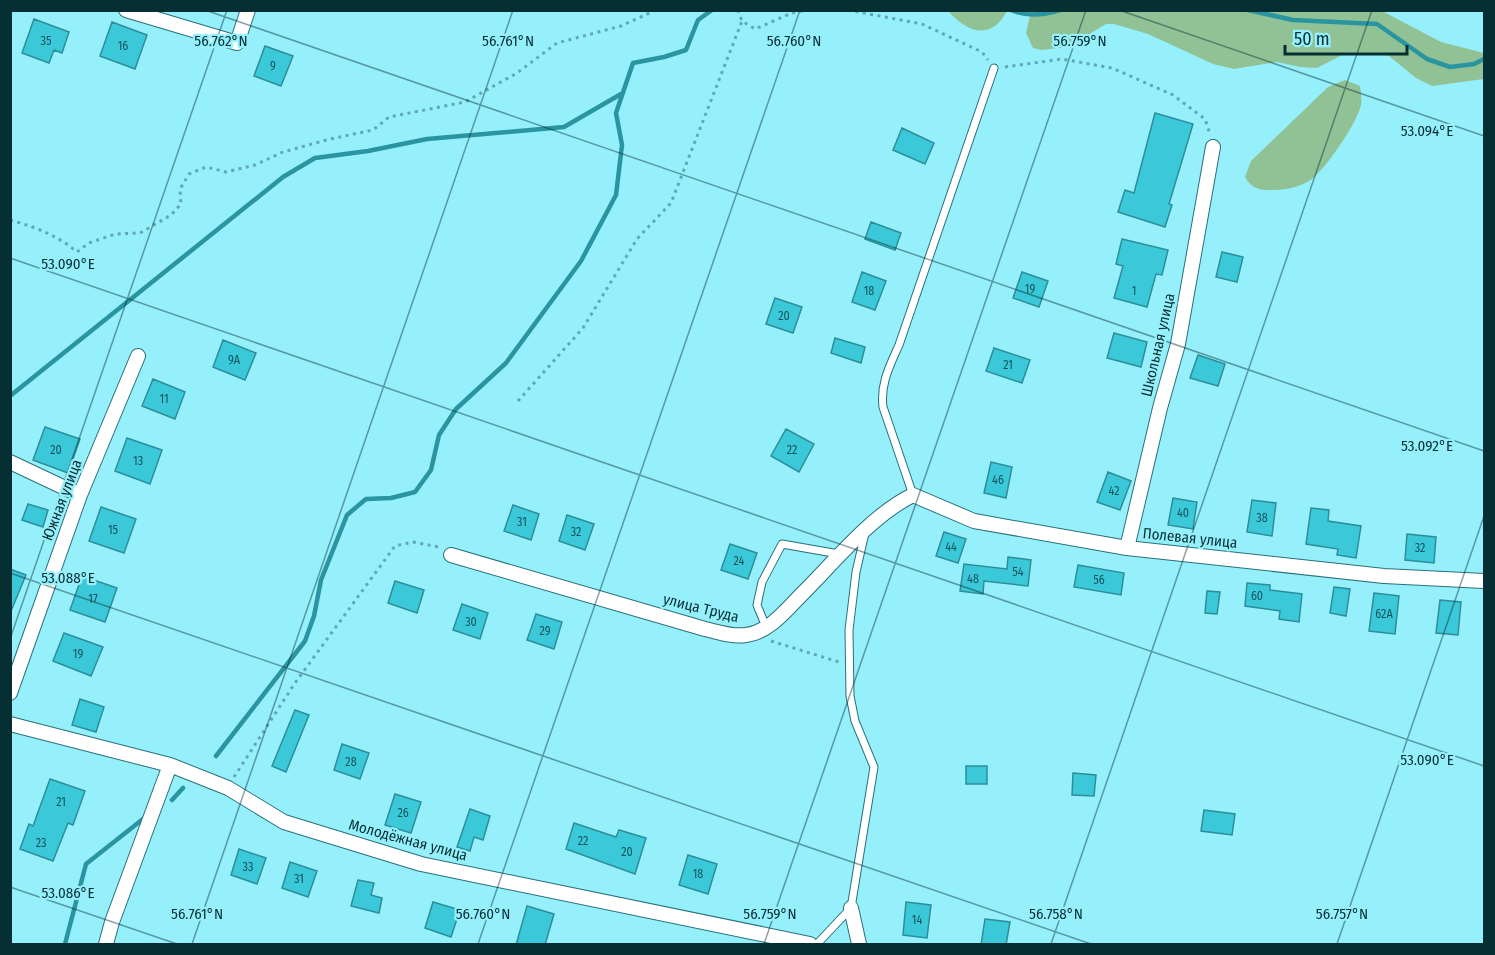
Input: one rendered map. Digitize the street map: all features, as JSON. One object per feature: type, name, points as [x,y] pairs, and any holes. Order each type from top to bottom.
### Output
[{"type":"street","points":[[126,10],[237,44],[248,10]]},
{"type":"street","name":"Школьная улица","points":[[1127,548],[1160,408],[1178,344],[1213,147]]},
{"type":"street","name":"Южная улица","points":[[10,693],[80,495],[138,356]]},
{"type":"street","points":[[10,462],[80,495]]},
{"type":"street","name":"улица Труда","points":[[446,551],[705,629],[729,635],[748,634],[772,624],[866,530],[900,501],[913,495]]},
{"type":"street","name":"Полевая улица","points":[[913,495],[974,521],[1127,548],[1384,576],[1485,581]]},
{"type":"street","name":"Молодёжная улица","points":[[10,724],[170,765],[228,788],[284,822],[421,864],[810,945]]},
{"type":"street","points":[[106,945],[112,922],[170,765]]},
{"type":"street","points":[[851,908],[860,945]]},
{"type":"lane","points":[[913,495],[883,407],[881,394],[994,68]]},
{"type":"lane","points":[[817,945],[851,908],[874,767],[855,722],[850,696],[849,630],[856,572],[866,530]]},
{"type":"lane","points":[[766,627],[757,605],[762,582],[782,544],[842,555]]},
{"type":"path","points":[[10,220],[63,240],[77,252],[89,243],[115,234],[140,233],[171,215],[181,204],[180,189],[189,174],[206,167],[226,172],[255,165],[283,152],[373,130],[389,117],[465,102],[517,73],[557,44],[621,26],[656,10]]},
{"type":"path","points":[[738,10],[742,21],[755,29],[792,13],[807,10]]},
{"type":"path","points":[[848,10],[922,24],[982,52],[994,68],[1062,59],[1112,68],[1173,95],[1205,119],[1213,147]]},
{"type":"path","points":[[518,401],[584,328],[637,239],[671,203],[742,21]]},
{"type":"path","points":[[228,788],[295,683],[395,546],[413,542],[446,551]]},
{"type":"path","points":[[748,634],[849,665]]},
{"type":"green space","points":[[948,11],[1007,11],[994,27],[979,30],[963,25]]},
{"type":"green space","points":[[1031,11],[1382,11],[1441,42],[1484,53],[1484,79],[1432,86],[1416,78],[1389,56],[1372,53],[1346,53],[1317,68],[1277,62],[1234,69],[1213,64],[1148,34],[1114,24],[1106,24],[1068,47],[1041,50],[1033,48],[1026,33]]},
{"type":"green space","points":[[1345,80],[1360,86],[1361,105],[1348,133],[1318,173],[1308,182],[1288,189],[1264,190],[1250,184],[1245,177],[1251,161],[1328,87]]},
{"type":"building","points":[[34,19],[69,32],[62,53],[54,50],[49,63],[22,53]]},
{"type":"building","points":[[112,22],[147,35],[135,69],[100,56]]},
{"type":"building","points":[[265,46],[293,56],[281,86],[254,76]]},
{"type":"building","points":[[1155,113],[1193,124],[1169,204],[1172,205],[1165,227],[1118,212],[1125,190],[1134,193]]},
{"type":"building","points":[[902,128],[934,143],[925,164],[893,150]]},
{"type":"building","points":[[871,222],[901,233],[895,250],[865,239]]},
{"type":"building","points":[[1122,239],[1168,250],[1162,275],[1156,274],[1147,307],[1114,298],[1123,266],[1116,264]]},
{"type":"building","points":[[1222,252],[1243,257],[1237,282],[1216,277]]},
{"type":"building","points":[[862,272],[886,281],[875,310],[852,302]]},
{"type":"building","points":[[1022,272],[1048,281],[1039,307],[1013,298]]},
{"type":"building","points":[[775,298],[802,307],[793,333],[766,324]]},
{"type":"building","points":[[1114,333],[1147,342],[1141,367],[1107,358]]},
{"type":"building","points":[[835,338],[865,347],[861,363],[831,353]]},
{"type":"building","points":[[223,340],[256,353],[245,380],[213,367]]},
{"type":"building","points":[[994,348],[1030,360],[1022,383],[986,371]]},
{"type":"building","points":[[1198,355],[1225,364],[1218,386],[1190,378]]},
{"type":"building","points":[[153,379],[185,392],[175,419],[142,406]]},
{"type":"building","points":[[45,427],[80,439],[68,473],[33,460]]},
{"type":"building","points":[[786,429],[814,444],[799,472],[771,456]]},
{"type":"building","points":[[127,438],[162,450],[150,484],[115,471]]},
{"type":"building","points":[[991,462],[1012,467],[1006,498],[984,493]]},
{"type":"building","points":[[1108,472],[1131,481],[1120,510],[1097,502]]},
{"type":"building","points":[[1173,498],[1197,502],[1193,529],[1168,525]]},
{"type":"building","points":[[1252,500],[1276,503],[1272,536],[1247,532]]},
{"type":"building","points":[[28,504],[48,510],[43,527],[22,520]]},
{"type":"building","points":[[513,505],[539,514],[531,540],[504,531]]},
{"type":"building","points":[[101,507],[136,519],[124,553],[89,541]]},
{"type":"building","points":[[1311,508],[1329,510],[1328,521],[1361,526],[1356,558],[1337,555],[1338,549],[1306,544]]},
{"type":"building","points":[[567,515],[594,524],[585,550],[559,541]]},
{"type":"building","points":[[944,532],[966,539],[958,563],[936,556]]},
{"type":"building","points":[[1407,534],[1436,537],[1434,563],[1405,560]]},
{"type":"building","points":[[730,544],[757,553],[748,579],[721,570]]},
{"type":"building","points":[[1008,557],[1031,560],[1028,586],[984,581],[983,594],[960,591],[964,564],[1007,569]]},
{"type":"building","points":[[1078,565],[1124,573],[1121,595],[1074,587]]},
{"type":"building","points":[[10,569],[26,575],[11,611],[10,611]]},
{"type":"building","points":[[82,576],[117,588],[105,622],[70,610]]},
{"type":"building","points":[[395,581],[424,590],[417,613],[388,603]]},
{"type":"building","points":[[1247,583],[1270,585],[1270,590],[1302,594],[1299,622],[1279,619],[1280,611],[1245,606]]},
{"type":"building","points":[[1334,587],[1350,589],[1346,616],[1330,613]]},
{"type":"building","points":[[1207,591],[1220,592],[1217,614],[1205,613]]},
{"type":"building","points":[[1374,593],[1399,596],[1395,634],[1369,631]]},
{"type":"building","points":[[1440,600],[1461,602],[1458,635],[1436,633]]},
{"type":"building","points":[[462,604],[488,613],[480,639],[453,630]]},
{"type":"building","points":[[536,614],[562,622],[554,649],[527,640]]},
{"type":"building","points":[[64,633],[103,647],[91,676],[53,661]]},
{"type":"building","points":[[80,699],[104,707],[96,732],[72,725]]},
{"type":"building","points":[[295,710],[309,715],[286,772],[272,766]]},
{"type":"building","points":[[342,744],[369,753],[360,779],[334,770]]},
{"type":"building","points":[[966,766],[987,766],[987,784],[966,784]]},
{"type":"building","points":[[1073,773],[1096,775],[1094,796],[1072,795]]},
{"type":"building","points":[[50,779],[85,791],[73,825],[68,823],[53,861],[20,849],[29,824],[33,826]]},
{"type":"building","points":[[395,794],[421,802],[411,833],[385,825]]},
{"type":"building","points":[[470,809],[490,816],[483,840],[474,837],[470,851],[457,847]]},
{"type":"building","points":[[1204,810],[1235,814],[1232,835],[1201,831]]},
{"type":"building","points":[[574,823],[616,837],[619,830],[646,838],[635,874],[566,849]]},
{"type":"building","points":[[239,849],[266,858],[257,884],[231,875]]},
{"type":"building","points":[[688,855],[717,864],[708,894],[679,885]]},
{"type":"building","points":[[290,862],[317,871],[308,897],[282,888]]},
{"type":"building","points":[[358,880],[374,883],[371,895],[382,898],[379,913],[351,906]]},
{"type":"building","points":[[433,902],[460,910],[451,937],[425,928]]},
{"type":"building","points":[[906,902],[931,905],[927,938],[903,935]]},
{"type":"building","points":[[527,906],[554,914],[545,945],[516,945]]},
{"type":"building","points":[[985,919],[1010,922],[1006,945],[981,945]]},
{"type":"waterway","points":[[216,756],[305,641],[314,616],[321,580],[347,515],[366,499],[391,498],[415,492],[431,470],[439,435],[456,409],[506,363],[581,261],[616,195],[622,145],[616,113],[633,63],[686,50],[698,20],[712,10]]},
{"type":"waterway","points":[[1011,10],[1023,14],[1060,10]]},
{"type":"waterway","points":[[1248,10],[1293,20],[1377,24],[1427,59],[1450,67],[1474,64],[1484,59]]},
{"type":"waterway","points":[[10,396],[283,177],[315,158],[368,151],[427,139],[564,127],[621,94]]},
{"type":"waterway","points":[[172,800],[183,788]]},
{"type":"waterway","points":[[65,944],[86,864],[143,819]]}]
